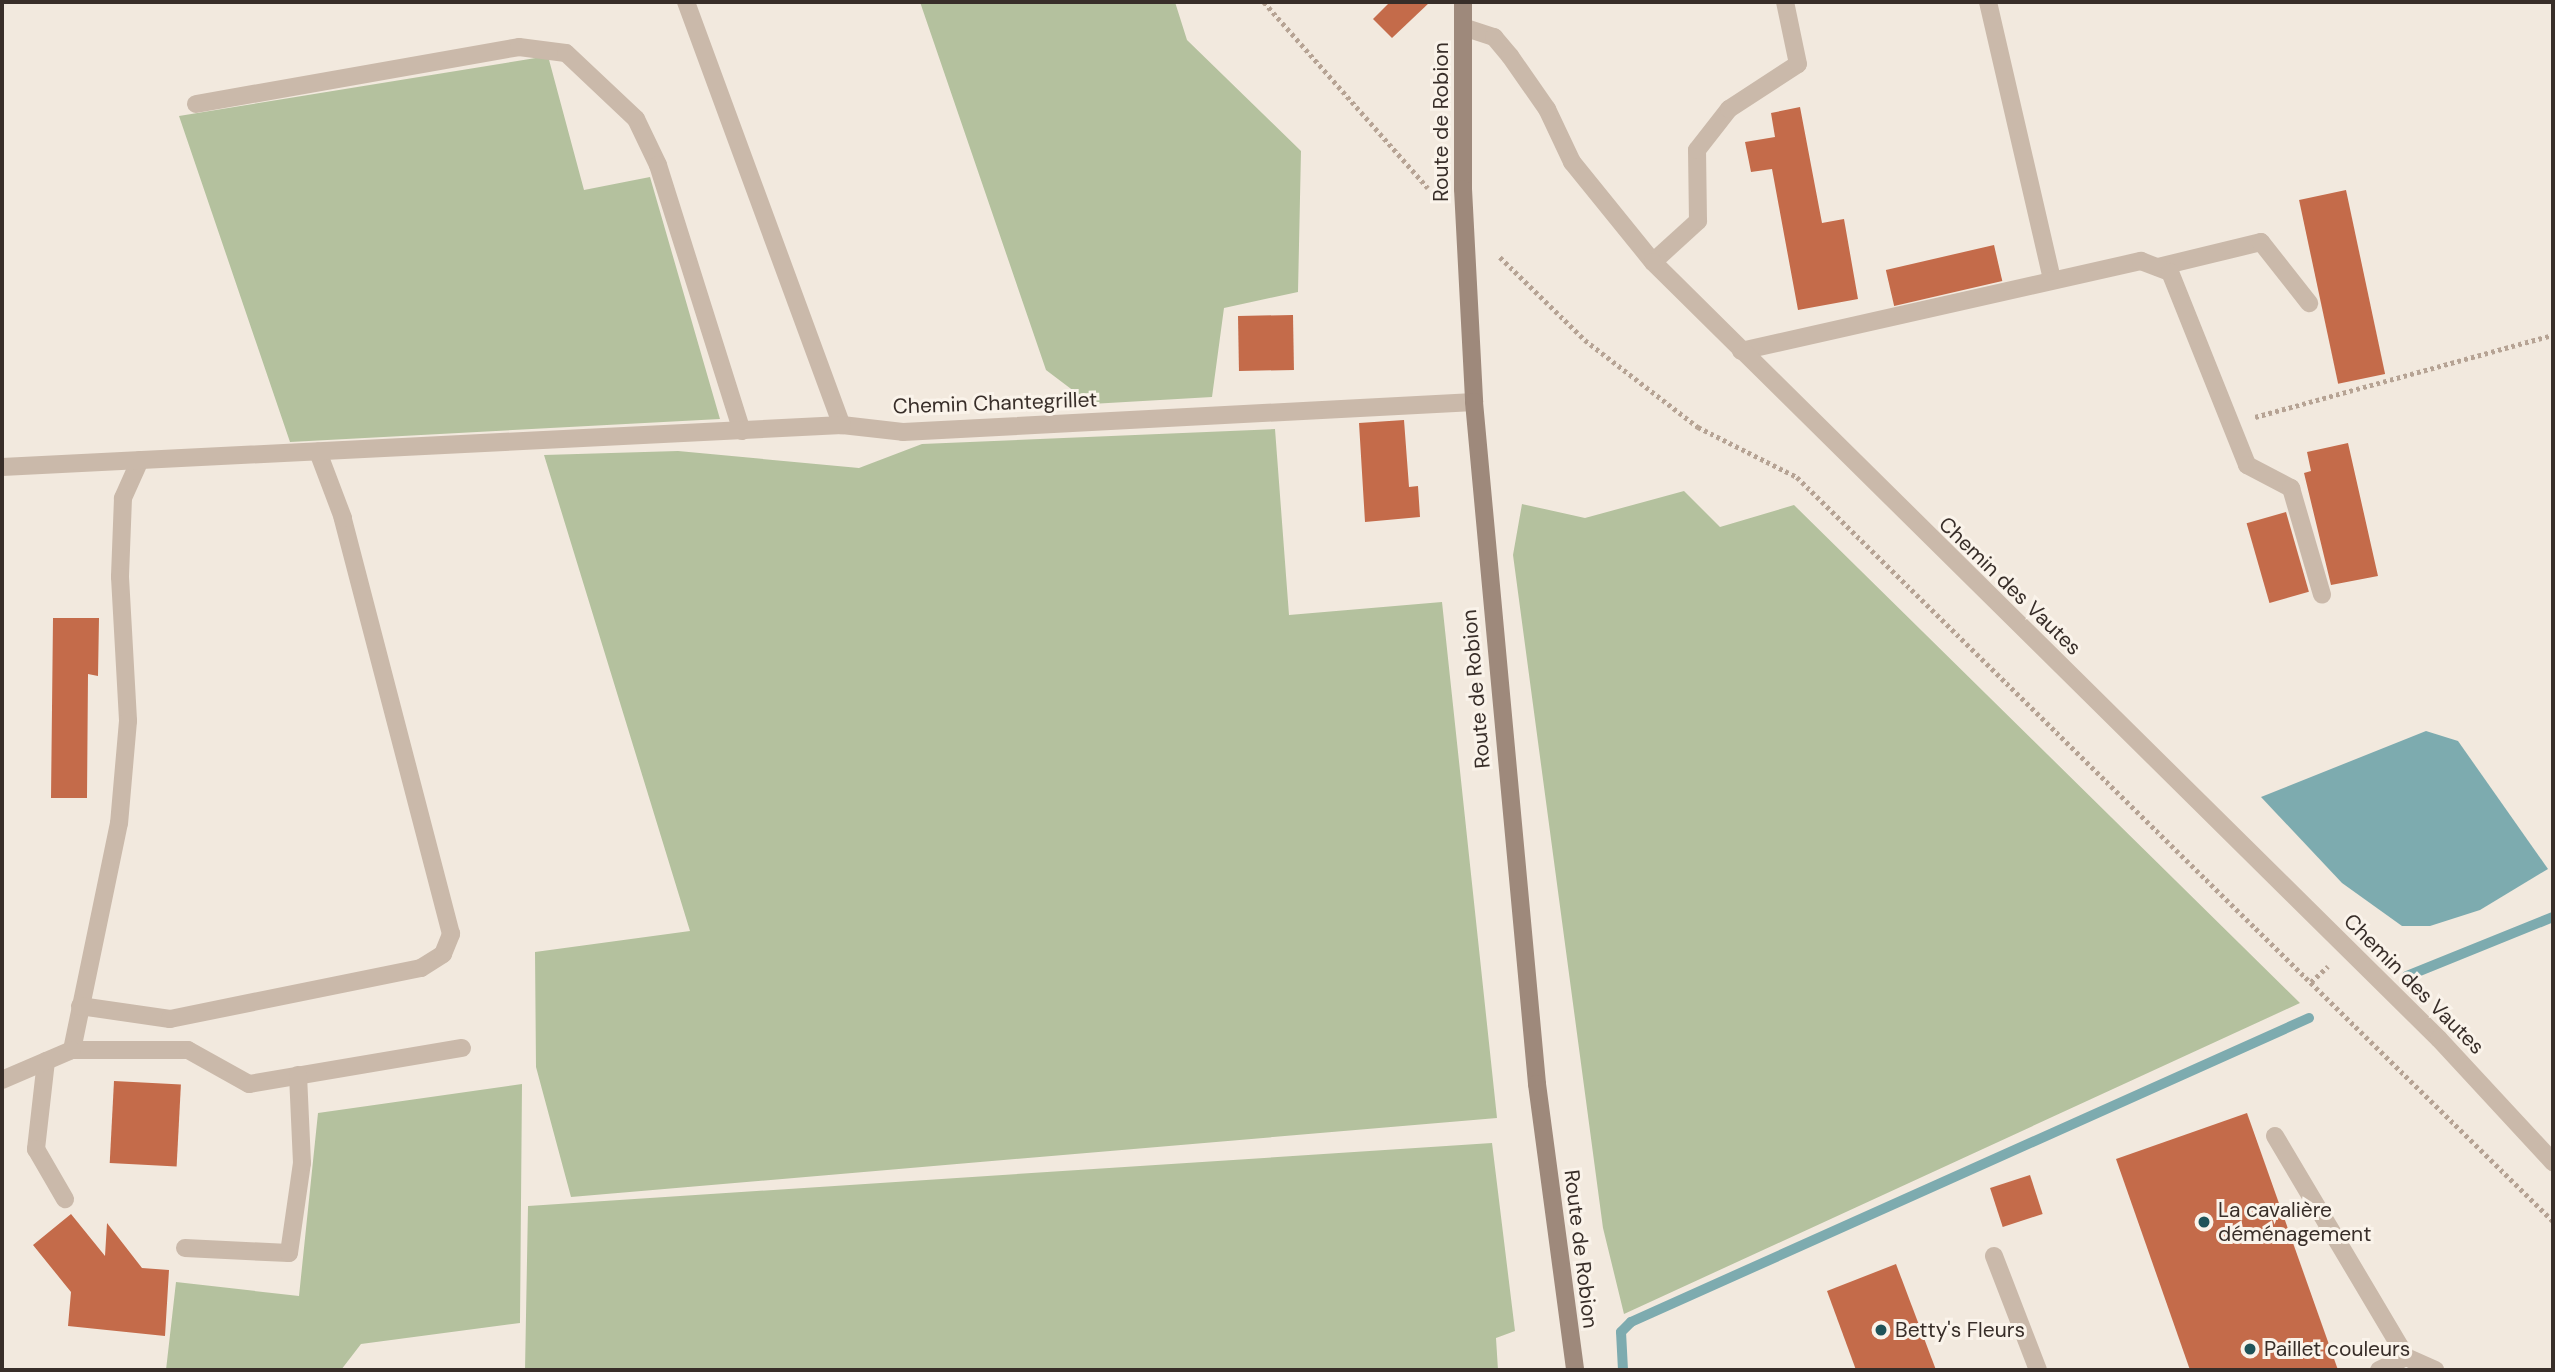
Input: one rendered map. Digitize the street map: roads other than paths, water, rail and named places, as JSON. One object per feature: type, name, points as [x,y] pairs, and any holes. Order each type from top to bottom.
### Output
[{"type":"main road","name":"Route de Robion","points":[[1463,2],[1474,402],[1537,1084],[1575,1370]]},
{"type":"street","points":[[686,2],[842,425]]},
{"type":"street","points":[[1653,261],[1698,221],[1697,150],[1729,109],[1798,64],[1785,2]]},
{"type":"street","points":[[1988,2],[2052,280]]},
{"type":"street","name":"Chemin des Vautes","points":[[1463,27],[1494,37],[1510,56],[1547,109],[1572,162],[1653,261],[2430,1030],[2553,1162]]},
{"type":"street","points":[[196,104],[519,47],[566,53],[636,119],[659,166],[742,431]]},
{"type":"street","points":[[2158,267],[2261,242],[2309,303]]},
{"type":"street","points":[[1741,351],[2141,261],[2170,272],[2247,465],[2291,488],[2322,596]]},
{"type":"street","name":"Chemin Chantegrillet","points":[[2,467],[842,425],[903,432],[1474,402]]},
{"type":"street","points":[[80,1006],[170,1019],[421,968],[443,954],[451,934],[343,519],[318,452]]},
{"type":"street","points":[[72,1050],[119,823],[128,721],[120,577],[124,498],[140,460]]},
{"type":"street","points":[[2,1080],[72,1050],[188,1050],[249,1084],[462,1048]]},
{"type":"street","points":[[46,1061],[36,1149],[65,1199]]},
{"type":"street","points":[[185,1248],[289,1253],[302,1163],[298,1075]]},
{"type":"street","points":[[2275,1136],[2406,1357],[2435,1370]]},
{"type":"street","points":[[1994,1256],[2038,1370]]},
{"type":"street","points":[[2379,1370],[2406,1357]]},
{"type":"water","points":[[2426,731],[2458,741],[2548,869],[2480,910],[2430,926],[2402,926],[2342,883],[2261,797]]},
{"type":"waterway","points":[[2407,976],[2553,917]]},
{"type":"waterway","points":[[1623,1370],[1621,1332],[1631,1322],[2309,1018]]},
{"type":"place","name":"La cavalière déménagement","points":[[2204,1222]]},
{"type":"place","name":"Betty's Fleurs","points":[[1881,1330]]},
{"type":"place","name":"Paillet couleurs","points":[[2250,1349]]}]
